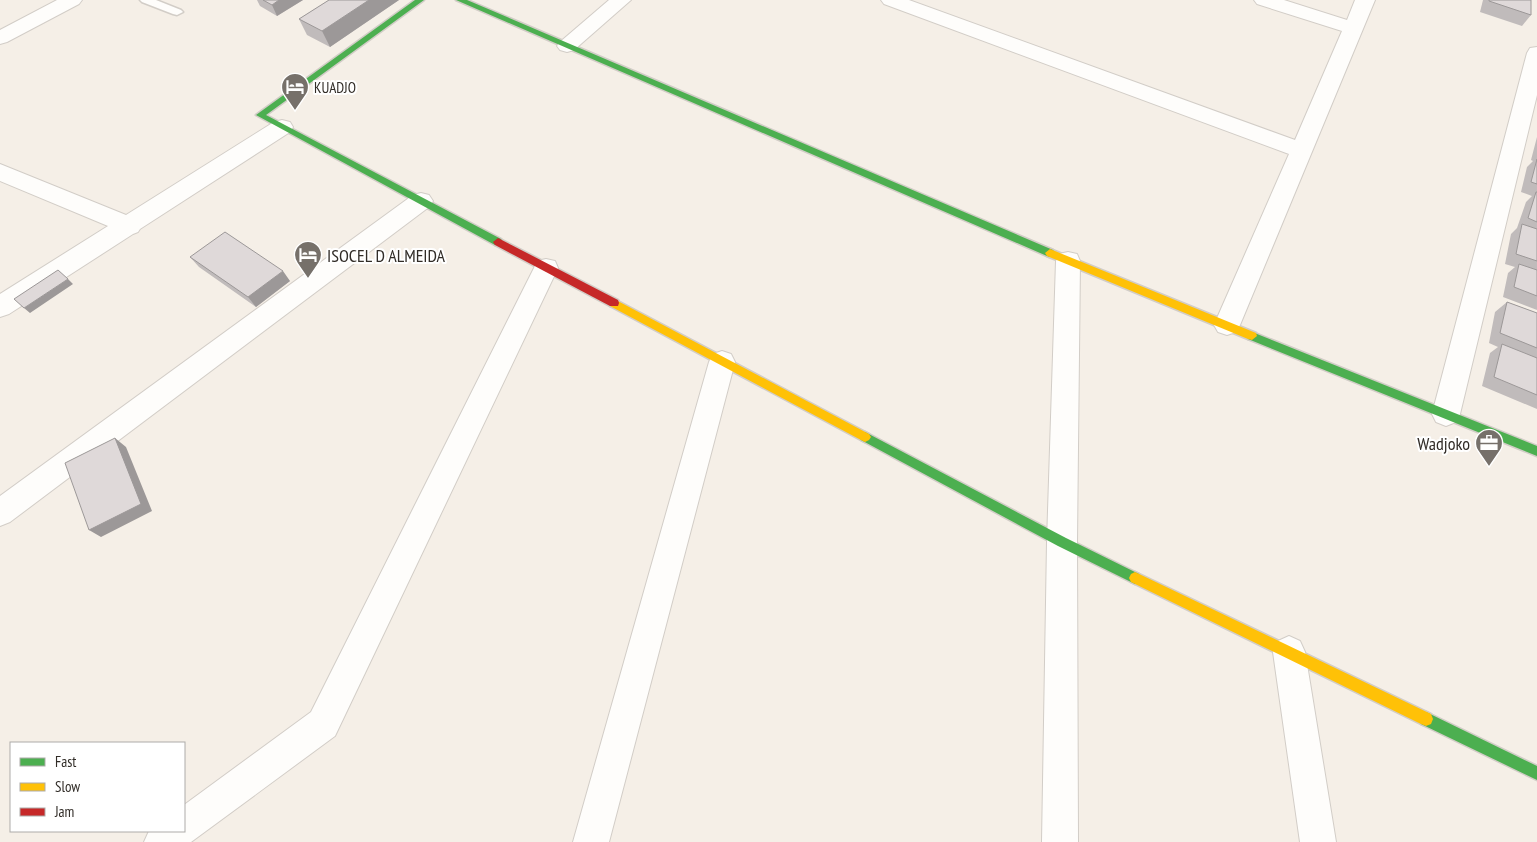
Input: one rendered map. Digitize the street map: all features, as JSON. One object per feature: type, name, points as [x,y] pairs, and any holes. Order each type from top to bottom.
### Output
[{"type":"street","points":[[0,38],[72,0]]},
{"type":"street","points":[[420,0],[260,115],[1062,542],[1537,773]]},
{"type":"street","points":[[460,0],[1068,261],[1537,451]]},
{"type":"street","points":[[567,46],[621,0]]},
{"type":"street","points":[[891,0],[1301,150]]},
{"type":"street","points":[[1264,0],[1353,28]]},
{"type":"street","points":[[1227,325],[1365,0]]},
{"type":"street","points":[[1446,414],[1537,53]]},
{"type":"street","points":[[0,307],[130,226],[282,127]]},
{"type":"street","points":[[0,172],[130,226]]},
{"type":"street","points":[[0,513],[421,201]]},
{"type":"street","points":[[1060,842],[1062,542],[1068,261]]},
{"type":"street","points":[[185,825],[323,724],[546,268]]},
{"type":"street","points":[[591,842],[722,362]]},
{"type":"street","points":[[1289,652],[1318,842]]},
{"type":"street","points":[[162,842],[177,832]]},
{"type":"lane","points":[[146,0],[177,12]]},
{"type":"building","points":[[263,0],[279,0],[272,5]]},
{"type":"building","points":[[329,0],[369,0],[322,31],[299,19]]},
{"type":"building","points":[[1531,0],[1531,15],[1489,1]]},
{"type":"building","points":[[1537,159],[1537,184],[1531,182]]},
{"type":"building","points":[[1537,192],[1537,222],[1528,218]]},
{"type":"building","points":[[1522,224],[1537,229],[1537,261],[1516,254]]},
{"type":"building","points":[[225,232],[283,271],[248,297],[190,257]]},
{"type":"building","points":[[1519,264],[1537,270],[1537,296],[1514,287]]},
{"type":"building","points":[[58,270],[68,279],[24,308],[14,299]]},
{"type":"building","points":[[1507,302],[1537,313],[1537,348],[1500,333]]},
{"type":"building","points":[[1502,344],[1537,358],[1537,395],[1494,377]]},
{"type":"building","points":[[115,438],[141,504],[89,530],[65,463]]},
{"type":"traffic: fast","points":[[420,0],[260,115],[498,242]]},
{"type":"traffic: fast","points":[[460,0],[1050,253]]},
{"type":"traffic: fast","points":[[1252,336],[1537,451]]},
{"type":"traffic: fast","points":[[865,437],[1062,542],[1135,578]]},
{"type":"traffic: fast","points":[[1426,719],[1537,773]]},
{"type":"traffic: slow","points":[[1050,253],[1252,336]]},
{"type":"traffic: slow","points":[[614,303],[865,437]]},
{"type":"traffic: slow","points":[[1135,578],[1426,719]]},
{"type":"traffic: jam","points":[[498,242],[614,303]]},
{"type":"place","name":"KUADJO","points":[[295,111]]},
{"type":"place","name":"ISOCEL D ALMEIDA","points":[[308,279]]},
{"type":"place","name":"Wadjoko","points":[[1489,467]]}]
